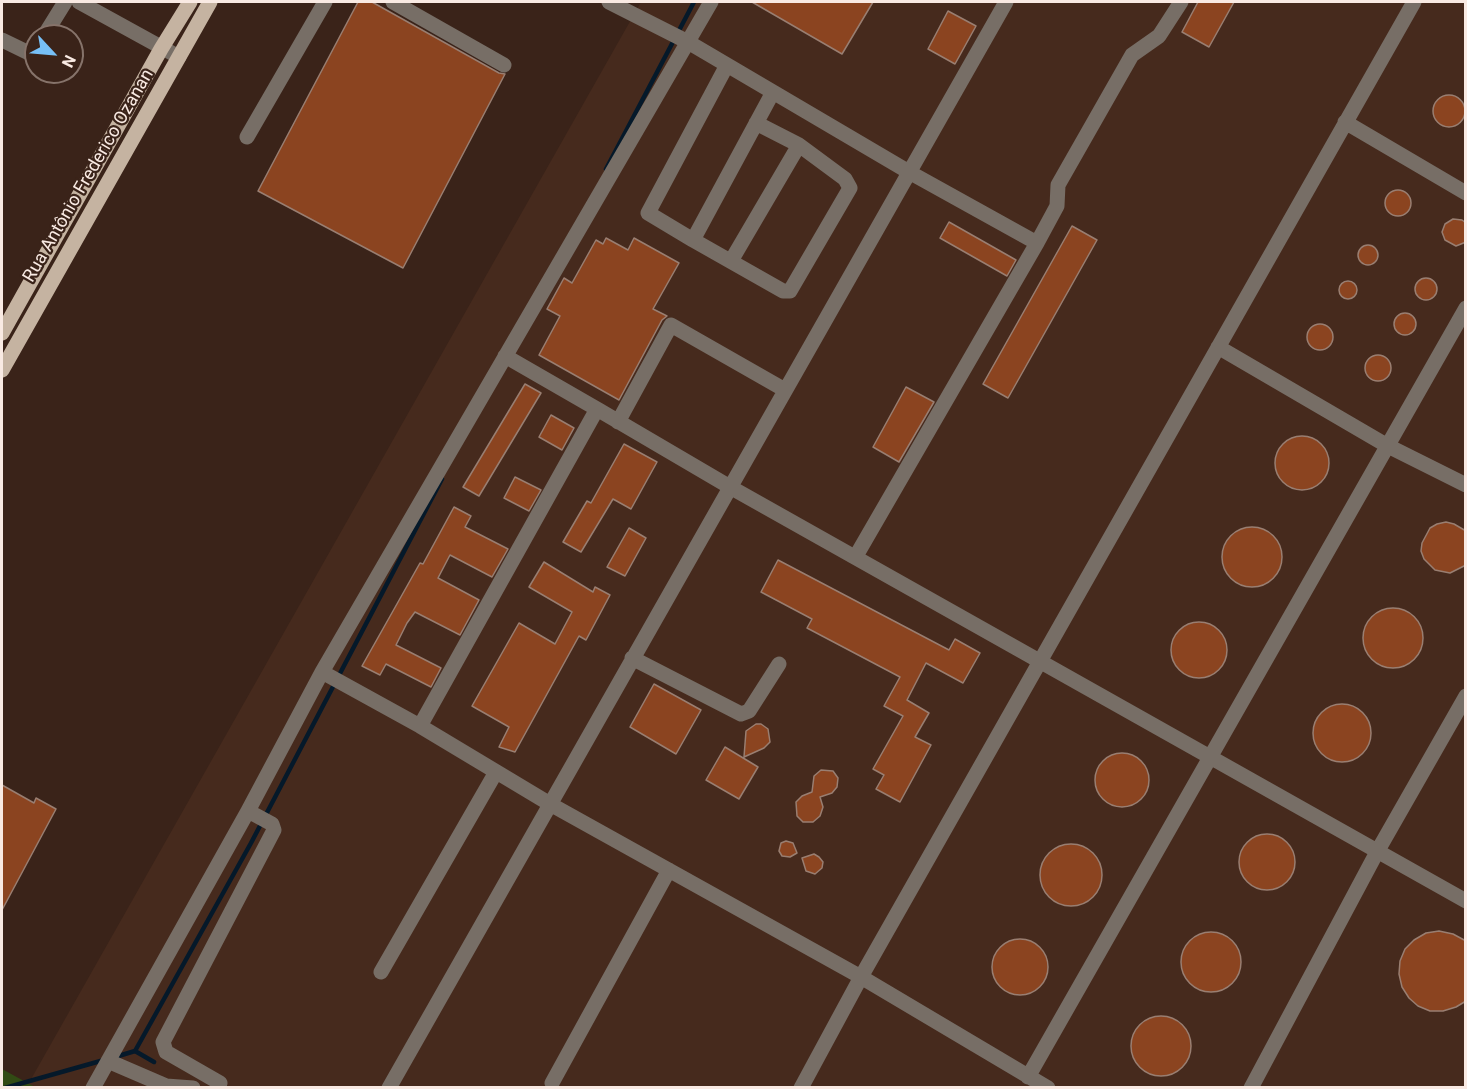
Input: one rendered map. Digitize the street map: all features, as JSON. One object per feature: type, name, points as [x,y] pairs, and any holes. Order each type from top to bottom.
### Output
[{"type":"main road","name":"Rua Antônio Frederico Ozanan","points":[[3,329],[161,49],[190,2]]},
{"type":"main road","name":"Rua Antônio Frederico Ozanan","points":[[2,370],[210,2]]},
{"type":"lane","points":[[51,24],[65,2]]},
{"type":"lane","points":[[79,2],[179,57]]},
{"type":"lane","points":[[247,137],[325,2]]},
{"type":"lane","points":[[393,2],[504,65]]},
{"type":"lane","points":[[609,2],[688,42],[1037,243]]},
{"type":"lane","points":[[93,1088],[248,811],[322,672],[711,2]]},
{"type":"lane","points":[[389,1088],[1006,2]]},
{"type":"lane","points":[[856,556],[1058,206],[1058,185],[1132,55],[1159,36],[1180,2]]},
{"type":"lane","points":[[801,1088],[861,977],[1414,2]]},
{"type":"lane","points":[[2,40],[24,51]]},
{"type":"lane","points":[[728,65],[648,213],[783,291],[790,291],[850,188],[845,179],[799,145],[756,123]]},
{"type":"lane","points":[[693,240],[773,92]]},
{"type":"lane","points":[[1346,122],[1466,193]]},
{"type":"lane","points":[[731,261],[799,145]]},
{"type":"lane","points":[[1028,1077],[1466,308]]},
{"type":"lane","points":[[618,422],[671,325],[785,390]]},
{"type":"lane","points":[[3,329],[21,335]]},
{"type":"lane","points":[[1218,347],[1386,445],[1466,485]]},
{"type":"lane","points":[[505,356],[730,487],[1466,901]]},
{"type":"lane","points":[[420,726],[597,409]]},
{"type":"lane","points":[[632,658],[741,714],[749,711],[779,664]]},
{"type":"lane","points":[[322,672],[420,726],[550,804],[861,977],[1048,1088]]},
{"type":"lane","points":[[1251,1088],[1377,852],[1466,696]]},
{"type":"lane","points":[[381,972],[496,772]]},
{"type":"lane","points":[[218,1088],[220,1083],[166,1052],[163,1042],[274,830],[272,824],[248,811]]},
{"type":"lane","points":[[552,1083],[669,870]]},
{"type":"lane","points":[[108,1061],[166,1086],[193,1088]]},
{"type":"shaded area","points":[[641,2],[1465,2],[1465,1087],[26,1088]]},
{"type":"green space","points":[[2,1069],[35,1087],[2,1087]]},
{"type":"building","points":[[358,2],[372,2],[499,73],[505,74],[403,268],[258,191]]},
{"type":"building","points":[[752,2],[873,2],[842,54]]},
{"type":"building","points":[[1198,2],[1234,2],[1209,47],[1182,32]]},
{"type":"building","points":[[948,11],[976,26],[955,64],[928,49]]},
{"type":"building","points":[[1449,95],[1461,99],[1465,111],[1461,123],[1449,127],[1437,123],[1433,111],[1437,99]]},
{"type":"building","points":[[1398,190],[1407,194],[1411,203],[1407,212],[1398,216],[1389,212],[1385,203],[1389,194]]},
{"type":"building","points":[[1453,219],[1466,223],[1466,242],[1456,246],[1445,240],[1442,232],[1445,224]]},
{"type":"building","points":[[949,222],[1016,260],[1007,276],[940,238]]},
{"type":"building","points":[[1072,226],[1097,240],[1008,398],[983,384]]},
{"type":"building","points":[[606,238],[628,250],[634,238],[679,263],[653,309],[667,316],[662,320],[619,400],[539,355],[560,316],[547,309],[564,278],[572,283],[596,240],[603,244]]},
{"type":"building","points":[[1368,245],[1375,248],[1378,255],[1375,262],[1368,265],[1361,262],[1358,255],[1361,248]]},
{"type":"building","points":[[1426,278],[1436,285],[1437,289],[1430,299],[1426,300],[1416,293],[1415,289],[1422,279]]},
{"type":"building","points":[[1348,281],[1356,286],[1357,290],[1352,298],[1348,299],[1340,294],[1339,290],[1344,282]]},
{"type":"building","points":[[1405,313],[1415,320],[1416,324],[1409,334],[1405,335],[1395,328],[1394,324],[1401,314]]},
{"type":"building","points":[[1320,324],[1329,328],[1333,337],[1329,346],[1320,350],[1311,346],[1307,337],[1311,328]]},
{"type":"building","points":[[1378,355],[1387,359],[1391,368],[1387,377],[1378,381],[1369,377],[1365,368],[1369,359]]},
{"type":"building","points":[[525,384],[541,393],[479,496],[463,487]]},
{"type":"building","points":[[906,387],[934,402],[899,462],[873,447]]},
{"type":"building","points":[[551,415],[574,428],[562,450],[539,437]]},
{"type":"building","points":[[1302,436],[1312,438],[1321,444],[1327,453],[1329,463],[1327,473],[1321,482],[1312,488],[1302,490],[1292,488],[1283,482],[1277,473],[1275,463],[1277,453],[1283,444],[1292,438]]},
{"type":"building","points":[[624,444],[657,462],[631,509],[613,499],[581,552],[563,542],[587,501],[591,503]]},
{"type":"building","points":[[515,477],[541,490],[529,511],[504,498]]},
{"type":"building","points":[[454,507],[471,516],[465,527],[508,549],[492,577],[450,555],[438,578],[479,600],[460,635],[415,612],[407,623],[396,645],[441,668],[431,687],[386,664],[380,675],[362,666],[420,563],[423,564]]},
{"type":"building","points":[[1446,522],[1466,531],[1466,565],[1450,573],[1435,570],[1424,559],[1421,551],[1422,543],[1430,528]]},
{"type":"building","points":[[1252,527],[1269,532],[1277,540],[1282,557],[1277,574],[1269,582],[1252,587],[1235,582],[1227,574],[1222,557],[1227,540],[1235,532]]},
{"type":"building","points":[[629,528],[646,538],[625,576],[607,567]]},
{"type":"building","points":[[778,560],[949,650],[955,639],[980,653],[963,683],[926,663],[907,700],[929,713],[915,737],[931,745],[900,802],[876,789],[884,775],[873,769],[903,716],[884,706],[900,677],[807,628],[812,619],[761,592]]},
{"type":"building","points":[[544,562],[593,592],[595,587],[610,595],[586,640],[579,636],[515,752],[499,747],[509,727],[472,706],[519,623],[555,644],[572,612],[529,587]]},
{"type":"building","points":[[1393,608],[1410,613],[1418,621],[1423,638],[1418,655],[1410,663],[1393,668],[1376,663],[1368,655],[1363,638],[1368,621],[1376,613]]},
{"type":"building","points":[[1199,622],[1210,624],[1219,630],[1225,639],[1227,650],[1225,661],[1219,670],[1210,676],[1199,678],[1188,676],[1179,670],[1173,661],[1171,650],[1173,639],[1179,630],[1188,624]]},
{"type":"building","points":[[654,684],[701,710],[676,754],[630,727]]},
{"type":"building","points":[[1342,704],[1353,706],[1366,717],[1371,733],[1369,744],[1358,757],[1342,762],[1331,760],[1318,749],[1313,733],[1315,722],[1326,709]]},
{"type":"building","points":[[756,724],[761,724],[768,729],[770,742],[764,748],[744,757],[746,731]]},
{"type":"building","points":[[725,747],[758,767],[739,799],[706,780]]},
{"type":"building","points":[[1117,753],[1127,753],[1137,757],[1145,765],[1149,780],[1145,795],[1137,803],[1127,807],[1117,807],[1107,803],[1099,795],[1095,785],[1095,775],[1099,765],[1107,757]]},
{"type":"building","points":[[821,770],[833,771],[838,778],[837,787],[832,793],[820,797],[823,807],[820,816],[813,822],[803,822],[797,816],[796,802],[802,796],[812,792],[814,776]]},
{"type":"building","points":[[2,785],[34,803],[36,798],[56,809],[2,910]]},
{"type":"building","points":[[1261,834],[1273,834],[1283,838],[1291,846],[1295,862],[1291,878],[1283,886],[1273,890],[1261,890],[1251,886],[1243,878],[1239,868],[1239,856],[1243,846],[1251,838]]},
{"type":"building","points":[[786,841],[793,843],[797,853],[790,857],[782,856],[779,851],[781,843]]},
{"type":"building","points":[[1071,844],[1088,849],[1093,853],[1097,858],[1102,875],[1097,892],[1093,897],[1088,901],[1071,906],[1054,901],[1049,897],[1045,892],[1040,875],[1045,858],[1049,853],[1054,849]]},
{"type":"building","points":[[814,854],[823,862],[822,868],[815,874],[806,871],[802,858]]},
{"type":"building","points":[[1439,931],[1453,934],[1466,941],[1466,1001],[1443,1011],[1430,1011],[1418,1006],[1402,987],[1399,974],[1400,961],[1405,949],[1414,940],[1426,933]]},
{"type":"building","points":[[1211,932],[1232,941],[1241,962],[1232,983],[1211,992],[1190,983],[1181,962],[1190,941]]},
{"type":"building","points":[[1014,939],[1026,939],[1036,943],[1044,951],[1048,967],[1044,983],[1036,991],[1026,995],[1014,995],[1004,991],[996,983],[992,973],[992,961],[996,951],[1004,943]]},
{"type":"building","points":[[1161,1016],[1178,1021],[1186,1029],[1191,1046],[1186,1063],[1178,1071],[1161,1076],[1144,1071],[1136,1063],[1131,1046],[1136,1029],[1144,1021]]},
{"type":"waterway","points":[[606,169],[694,2]]},
{"type":"waterway","points":[[135,1051],[251,843],[442,479]]},
{"type":"waterway","points":[[115,1057],[135,1051],[154,1062]]},
{"type":"waterway","points":[[5,1088],[104,1060]]}]
